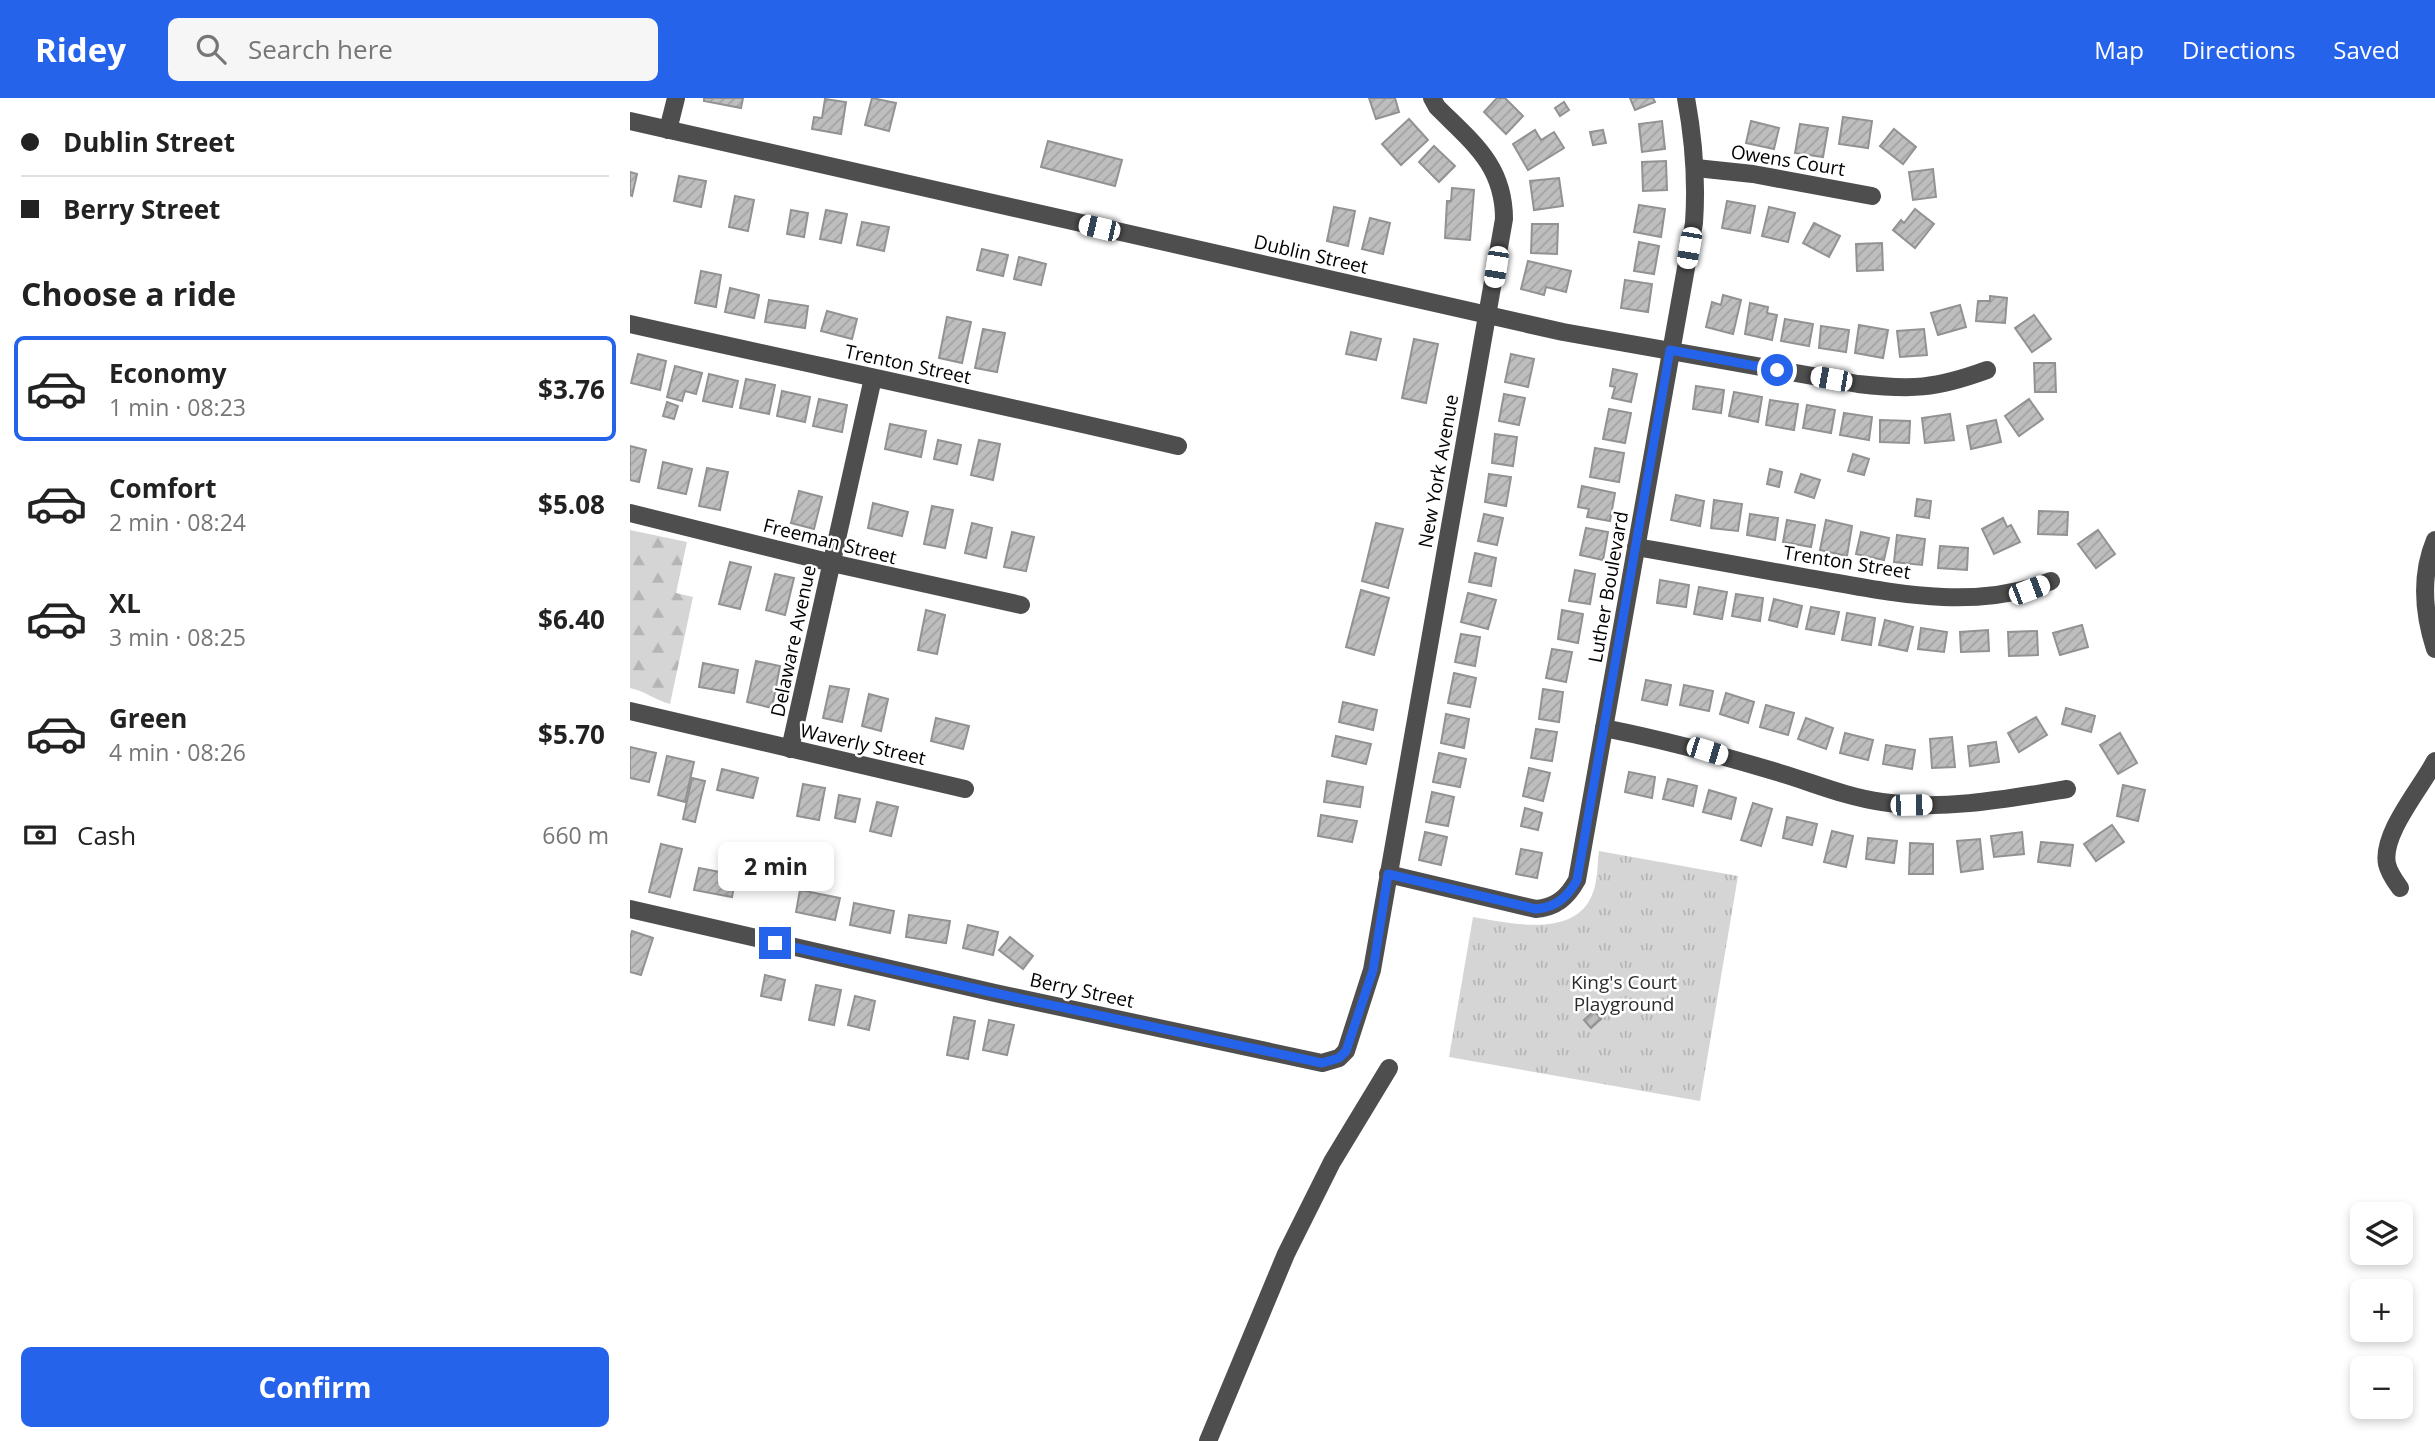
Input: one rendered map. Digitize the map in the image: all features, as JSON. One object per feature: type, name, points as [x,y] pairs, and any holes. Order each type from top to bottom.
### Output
[{"type":"street","points":[[668,130],[676,98]]},
{"type":"street","name":"New York Avenue","points":[[1388,874],[1504,219],[1500,185],[1493,167],[1480,149],[1437,107],[1432,98]]},
{"type":"street","name":"Luther Boulevard","points":[[1388,874],[1536,909],[1549,908],[1561,902],[1577,880],[1694,223],[1696,168],[1686,98]]},
{"type":"street","name":"Dublin Street","points":[[630,121],[1563,332],[1858,384],[1902,389],[1954,382],[1987,370]]},
{"type":"street","name":"Owens Court","points":[[1696,168],[1753,174],[1872,196]]},
{"type":"street","name":"Trenton Street","points":[[630,324],[988,401],[1178,446]]},
{"type":"street","name":"Delaware Avenue","points":[[790,749],[873,378]]},
{"type":"street","name":"Freeman Street","points":[[630,513],[832,563],[1021,605]]},
{"type":"street","points":[[2435,540],[2426,570],[2424,589],[2426,614],[2435,649]]},
{"type":"street","name":"Trenton Street","points":[[1636,547],[1882,590],[1950,599],[2004,595],[2029,590],[2051,581]]},
{"type":"street","name":"Waverly Street","points":[[630,711],[965,789]]},
{"type":"street","points":[[1604,728],[1707,751],[1845,795],[1881,802],[1943,804],[2067,789]]},
{"type":"street","points":[[2400,888],[2387,864],[2386,850],[2407,806],[2424,783],[2435,761]]},
{"type":"street","name":"Berry Street","points":[[630,909],[995,993],[1309,1060],[1330,1062],[1346,1051],[1368,988],[1388,874]]},
{"type":"street","points":[[1208,1441],[1286,1254],[1332,1162],[1389,1068]]},
{"type":"green space","points":[[630,530],[687,542],[676,593],[693,597],[670,704],[630,688]]},
{"type":"green space","name":"King's Court Playground","points":[[1599,851],[1738,876],[1700,1101],[1449,1057],[1473,917],[1539,925],[1571,918],[1583,909],[1592,895]]},
{"type":"building","points":[[704,98],[743,98],[741,108],[704,101]]},
{"type":"building","points":[[872,98],[896,103],[889,131],[865,125]]},
{"type":"building","points":[[1369,98],[1395,98],[1399,112],[1376,119]]},
{"type":"building","points":[[1497,98],[1505,98],[1523,116],[1506,134],[1484,112]]},
{"type":"building","points":[[1630,98],[1653,98],[1655,102],[1635,110]]},
{"type":"building","points":[[825,99],[846,102],[841,134],[812,129],[814,117],[822,118]]},
{"type":"building","points":[[1564,102],[1569,110],[1560,116],[1555,108]]},
{"type":"building","points":[[1843,117],[1872,121],[1868,148],[1839,144]]},
{"type":"building","points":[[1409,119],[1428,140],[1401,165],[1382,144]]},
{"type":"building","points":[[1662,121],[1665,149],[1642,152],[1639,124]]},
{"type":"building","points":[[1751,121],[1779,128],[1774,149],[1746,143]]},
{"type":"building","points":[[1800,124],[1828,128],[1823,157],[1795,153]]},
{"type":"building","points":[[1894,129],[1916,147],[1903,164],[1880,146]]},
{"type":"building","points":[[1535,130],[1541,140],[1554,132],[1564,148],[1528,170],[1513,144]]},
{"type":"building","points":[[1603,130],[1606,143],[1593,145],[1590,132]]},
{"type":"building","points":[[1048,141],[1122,160],[1115,186],[1041,167]]},
{"type":"building","points":[[1434,146],[1455,166],[1439,182],[1419,162]]},
{"type":"building","points":[[1666,161],[1667,190],[1643,191],[1642,162]]},
{"type":"building","points":[[1933,169],[1936,197],[1913,200],[1909,172]]},
{"type":"building","points":[[630,172],[637,174],[632,196],[630,195]]},
{"type":"building","points":[[679,176],[706,181],[701,207],[674,201]]},
{"type":"building","points":[[1559,178],[1563,206],[1534,210],[1530,181]]},
{"type":"building","points":[[1452,188],[1474,190],[1470,240],[1445,238],[1447,201],[1451,201]]},
{"type":"building","points":[[735,196],[754,200],[748,231],[729,227]]},
{"type":"building","points":[[1727,201],[1755,206],[1750,233],[1722,228]]},
{"type":"building","points":[[1639,205],[1665,209],[1661,237],[1634,232]]},
{"type":"building","points":[[1334,207],[1355,211],[1348,246],[1327,241]]},
{"type":"building","points":[[1769,207],[1795,213],[1788,242],[1762,236]]},
{"type":"building","points":[[1915,209],[1934,224],[1915,248],[1893,230],[1901,220],[1904,223]]},
{"type":"building","points":[[791,210],[808,213],[804,237],[787,234]]},
{"type":"building","points":[[826,210],[847,214],[841,243],[820,239]]},
{"type":"building","points":[[1370,218],[1390,223],[1383,254],[1362,249]]},
{"type":"building","points":[[862,222],[889,227],[884,251],[857,245]]},
{"type":"building","points":[[1814,223],[1840,236],[1829,257],[1803,243]]},
{"type":"building","points":[[1532,224],[1558,224],[1557,254],[1531,253]]},
{"type":"building","points":[[1639,242],[1659,246],[1654,274],[1634,271]]},
{"type":"building","points":[[1882,243],[1883,270],[1857,271],[1856,244]]},
{"type":"building","points":[[982,249],[1008,255],[1003,276],[977,270]]},
{"type":"building","points":[[1019,257],[1046,264],[1041,285],[1014,279]]},
{"type":"building","points":[[1528,261],[1571,271],[1566,292],[1546,287],[1544,295],[1521,289]]},
{"type":"building","points":[[701,271],[721,275],[716,307],[695,303]]},
{"type":"building","points":[[1625,280],[1652,284],[1648,312],[1621,308]]},
{"type":"building","points":[[730,288],[759,295],[754,318],[725,312]]},
{"type":"building","points":[[1723,295],[1741,300],[1733,334],[1706,327],[1712,302],[1721,305]]},
{"type":"building","points":[[1990,296],[2007,298],[2005,323],[1976,321],[1978,301],[1990,301]]},
{"type":"building","points":[[769,300],[808,306],[805,328],[765,322]]},
{"type":"building","points":[[1750,303],[1768,307],[1767,313],[1777,315],[1772,340],[1745,334]]},
{"type":"building","points":[[1960,305],[1966,327],[1938,335],[1931,313]]},
{"type":"building","points":[[827,311],[857,319],[852,339],[821,331]]},
{"type":"building","points":[[2034,315],[2051,339],[2032,352],[2015,328]]},
{"type":"building","points":[[947,317],[971,322],[962,363],[939,358]]},
{"type":"building","points":[[1785,319],[1813,324],[1809,346],[1781,341]]},
{"type":"building","points":[[1859,325],[1888,330],[1883,358],[1855,353]]},
{"type":"building","points":[[1821,326],[1849,330],[1846,352],[1819,348]]},
{"type":"building","points":[[983,329],[1005,333],[997,372],[975,368]]},
{"type":"building","points":[[1924,329],[1927,355],[1900,357],[1897,331]]},
{"type":"building","points":[[1351,332],[1381,339],[1376,360],[1346,354]]},
{"type":"building","points":[[1414,339],[1438,344],[1426,403],[1402,398]]},
{"type":"building","points":[[638,354],[666,361],[660,390],[631,383]]},
{"type":"building","points":[[1511,354],[1534,359],[1528,387],[1505,382]]},
{"type":"building","points":[[2034,363],[2055,363],[2056,392],[2035,392]]},
{"type":"building","points":[[675,366],[702,373],[696,394],[685,391],[682,401],[667,397]]},
{"type":"building","points":[[1613,369],[1637,374],[1631,402],[1612,398],[1615,387],[1610,386]]},
{"type":"building","points":[[709,374],[738,381],[732,407],[703,401]]},
{"type":"building","points":[[746,379],[775,385],[769,414],[740,408]]},
{"type":"building","points":[[1696,386],[1724,390],[1721,413],[1693,409]]},
{"type":"building","points":[[782,391],[810,397],[805,422],[777,416]]},
{"type":"building","points":[[1734,392],[1762,397],[1758,422],[1729,416]]},
{"type":"building","points":[[1504,394],[1525,398],[1519,425],[1499,421]]},
{"type":"building","points":[[819,399],[847,405],[842,432],[813,426]]},
{"type":"building","points":[[2029,399],[2043,419],[2019,436],[2005,416]]},
{"type":"building","points":[[1770,400],[1798,404],[1794,430],[1766,425]]},
{"type":"building","points":[[667,402],[678,406],[674,419],[663,416]]},
{"type":"building","points":[[1807,405],[1835,410],[1831,433],[1803,428]]},
{"type":"building","points":[[1609,409],[1631,413],[1625,443],[1603,439]]},
{"type":"building","points":[[1844,413],[1872,417],[1869,440],[1840,435]]},
{"type":"building","points":[[1950,414],[1954,440],[1925,443],[1922,418]]},
{"type":"building","points":[[1880,420],[1910,421],[1909,443],[1880,442]]},
{"type":"building","points":[[1996,420],[2001,442],[1971,449],[1967,426]]},
{"type":"building","points":[[890,424],[926,431],[921,457],[885,449]]},
{"type":"building","points":[[1495,434],[1517,437],[1513,466],[1492,463]]},
{"type":"building","points":[[938,440],[961,445],[957,464],[934,459]]},
{"type":"building","points":[[979,440],[1000,444],[993,480],[971,475]]},
{"type":"building","points":[[630,446],[646,450],[639,482],[630,480]]},
{"type":"building","points":[[1595,448],[1624,453],[1619,482],[1590,477]]},
{"type":"building","points":[[1853,454],[1869,459],[1864,475],[1848,471]]},
{"type":"building","points":[[663,462],[692,469],[686,494],[658,488]]},
{"type":"building","points":[[707,468],[728,472],[720,510],[699,506]]},
{"type":"building","points":[[1770,469],[1782,472],[1779,487],[1767,484]]},
{"type":"building","points":[[1489,474],[1511,477],[1506,506],[1485,502]]},
{"type":"building","points":[[1801,474],[1820,480],[1814,498],[1795,492]]},
{"type":"building","points":[[1582,486],[1615,493],[1610,521],[1587,517],[1589,509],[1578,507]]},
{"type":"building","points":[[799,491],[822,497],[814,529],[791,523]]},
{"type":"building","points":[[1676,495],[1704,501],[1700,526],[1671,520]]},
{"type":"building","points":[[1917,499],[1931,501],[1929,518],[1915,516]]},
{"type":"building","points":[[1714,500],[1742,504],[1738,531],[1711,528]]},
{"type":"building","points":[[873,503],[908,512],[902,536],[868,528]]},
{"type":"building","points":[[932,506],[953,510],[945,548],[924,544]]},
{"type":"building","points":[[2039,511],[2068,512],[2067,535],[2038,534]]},
{"type":"building","points":[[1484,514],[1503,518],[1497,545],[1478,541]]},
{"type":"building","points":[[1750,514],[1778,518],[1775,540],[1747,535]]},
{"type":"building","points":[[2003,518],[2007,527],[2011,525],[2020,542],[1994,554],[1982,529]]},
{"type":"building","points":[[1787,520],[1815,525],[1811,547],[1783,542]]},
{"type":"building","points":[[1826,520],[1852,526],[1847,556],[1820,550]]},
{"type":"building","points":[[972,523],[992,528],[986,558],[965,553]]},
{"type":"building","points":[[1376,523],[1403,529],[1388,588],[1362,581]]},
{"type":"building","points":[[1586,528],[1608,532],[1603,560],[1580,555]]},
{"type":"building","points":[[2098,530],[2115,554],[2096,568],[2078,544]]},
{"type":"building","points":[[1012,532],[1034,537],[1026,571],[1004,567]]},
{"type":"building","points":[[1861,532],[1889,538],[1884,560],[1856,554]]},
{"type":"building","points":[[1897,535],[1925,539],[1922,565],[1894,562]]},
{"type":"building","points":[[1940,546],[1968,548],[1967,570],[1938,568]]},
{"type":"building","points":[[1475,553],[1496,558],[1491,586],[1469,582]]},
{"type":"building","points":[[730,562],[751,567],[740,609],[719,604]]},
{"type":"building","points":[[1575,570],[1595,574],[1590,604],[1569,601]]},
{"type":"building","points":[[775,574],[794,578],[785,615],[766,610]]},
{"type":"building","points":[[1660,580],[1689,585],[1686,607],[1657,603]]},
{"type":"building","points":[[1699,587],[1727,592],[1722,619],[1694,614]]},
{"type":"building","points":[[1361,590],[1389,598],[1374,655],[1346,647]]},
{"type":"building","points":[[1468,593],[1496,600],[1488,629],[1461,622]]},
{"type":"building","points":[[1736,594],[1763,598],[1760,621],[1732,616]]},
{"type":"building","points":[[1774,599],[1802,606],[1797,627],[1769,620]]},
{"type":"building","points":[[1811,607],[1839,612],[1834,634],[1806,629]]},
{"type":"building","points":[[926,610],[945,615],[937,654],[918,650]]},
{"type":"building","points":[[1562,610],[1583,614],[1578,643],[1558,639]]},
{"type":"building","points":[[1847,613],[1875,618],[1871,645],[1842,640]]},
{"type":"building","points":[[1885,620],[1913,627],[1907,651],[1879,645]]},
{"type":"building","points":[[2082,625],[2088,647],[2060,655],[2053,633]]},
{"type":"building","points":[[1921,628],[1947,632],[1944,652],[1918,649]]},
{"type":"building","points":[[1988,630],[1989,651],[1961,652],[1960,632]]},
{"type":"building","points":[[2037,631],[2038,655],[2009,656],[2008,632]]},
{"type":"building","points":[[1461,634],[1480,637],[1475,666],[1455,662]]},
{"type":"building","points":[[1552,649],[1572,652],[1566,682],[1546,678]]},
{"type":"building","points":[[756,661],[780,666],[772,708],[747,702]]},
{"type":"building","points":[[703,663],[738,670],[734,693],[699,687]]},
{"type":"building","points":[[1454,673],[1476,678],[1470,707],[1448,703]]},
{"type":"building","points":[[1646,680],[1671,685],[1667,705],[1642,700]]},
{"type":"building","points":[[1684,685],[1713,691],[1709,711],[1680,705]]},
{"type":"building","points":[[830,686],[849,689],[842,722],[823,718]]},
{"type":"building","points":[[1543,689],[1563,692],[1559,722],[1539,719]]},
{"type":"building","points":[[1726,693],[1754,702],[1748,723],[1720,714]]},
{"type":"building","points":[[869,694],[888,699],[881,731],[862,726]]},
{"type":"building","points":[[1343,702],[1377,710],[1373,730],[1339,722]]},
{"type":"building","points":[[1766,705],[1794,713],[1788,735],[1760,727]]},
{"type":"building","points":[[2066,708],[2095,716],[2091,732],[2062,724]]},
{"type":"building","points":[[1446,714],[1469,719],[1464,748],[1441,743]]},
{"type":"building","points":[[2036,717],[2047,735],[2019,752],[2008,733]]},
{"type":"building","points":[[936,718],[969,726],[963,749],[931,741]]},
{"type":"building","points":[[1806,718],[1833,728],[1826,749],[1798,739]]},
{"type":"building","points":[[1536,729],[1557,732],[1552,761],[1531,758]]},
{"type":"building","points":[[1845,733],[1873,740],[1868,760],[1840,753]]},
{"type":"building","points":[[2120,733],[2137,763],[2118,774],[2100,745]]},
{"type":"building","points":[[1336,736],[1371,744],[1366,764],[1332,756]]},
{"type":"building","points":[[1952,737],[1955,767],[1932,768],[1930,739]]},
{"type":"building","points":[[1996,742],[1999,762],[1970,766],[1968,746]]},
{"type":"building","points":[[1886,745],[1915,750],[1912,769],[1883,764]]},
{"type":"building","points":[[630,747],[656,753],[649,782],[630,778]]},
{"type":"building","points":[[1439,753],[1466,759],[1460,787],[1433,782]]},
{"type":"building","points":[[667,756],[694,762],[685,802],[658,795]]},
{"type":"building","points":[[1529,768],[1550,773],[1543,801],[1523,796]]},
{"type":"building","points":[[722,769],[758,778],[753,798],[717,790]]},
{"type":"building","points":[[1629,772],[1655,777],[1652,798],[1625,792]]},
{"type":"building","points":[[692,778],[705,781],[695,822],[683,819]]},
{"type":"building","points":[[1668,779],[1697,786],[1693,806],[1663,799]]},
{"type":"building","points":[[1327,781],[1363,787],[1360,807],[1324,802]]},
{"type":"building","points":[[803,784],[825,788],[819,820],[797,816]]},
{"type":"building","points":[[2123,785],[2145,790],[2138,821],[2117,816]]},
{"type":"building","points":[[1709,790],[1736,798],[1731,819],[1703,812]]},
{"type":"building","points":[[1432,792],[1454,797],[1448,826],[1426,822]]},
{"type":"building","points":[[839,795],[860,799],[855,822],[835,818]]},
{"type":"building","points":[[877,802],[898,807],[891,836],[870,831]]},
{"type":"building","points":[[1753,803],[1772,809],[1761,846],[1741,840]]},
{"type":"building","points":[[1525,808],[1542,813],[1538,830],[1521,826]]},
{"type":"building","points":[[1321,815],[1357,821],[1352,842],[1318,836]]},
{"type":"building","points":[[1787,817],[1817,824],[1812,845],[1783,838]]},
{"type":"building","points":[[2112,825],[2124,842],[2096,861],[2084,844]]},
{"type":"building","points":[[1832,831],[1853,836],[1846,867],[1824,862]]},
{"type":"building","points":[[1425,832],[1447,837],[1441,865],[1419,860]]},
{"type":"building","points":[[2022,832],[2024,854],[1994,857],[1991,836]]},
{"type":"building","points":[[1868,838],[1897,841],[1894,863],[1866,859]]},
{"type":"building","points":[[1980,839],[1983,869],[1961,872],[1957,841]]},
{"type":"building","points":[[2041,842],[2073,845],[2070,866],[2038,862]]},
{"type":"building","points":[[1910,843],[1933,844],[1933,874],[1909,874]]},
{"type":"building","points":[[661,844],[682,849],[670,897],[649,892]]},
{"type":"building","points":[[1521,849],[1542,853],[1537,878],[1516,874]]},
{"type":"building","points":[[699,868],[736,875],[732,897],[694,890]]},
{"type":"building","points":[[800,890],[840,898],[835,920],[796,912]]},
{"type":"building","points":[[854,903],[894,911],[890,933],[850,925]]},
{"type":"building","points":[[909,915],[950,921],[946,943],[906,937]]},
{"type":"building","points":[[968,925],[998,932],[993,955],[963,948]]},
{"type":"building","points":[[632,931],[653,938],[641,975],[630,972]]},
{"type":"building","points":[[1010,937],[1033,956],[1023,969],[999,950]]},
{"type":"building","points":[[765,975],[785,980],[781,1000],[761,996]]},
{"type":"building","points":[[816,985],[841,990],[834,1025],[809,1020]]},
{"type":"building","points":[[855,996],[875,1001],[869,1030],[848,1025]]},
{"type":"building","points":[[1594,1011],[1601,1019],[1591,1028],[1584,1020]]},
{"type":"building","points":[[954,1017],[975,1021],[968,1059],[947,1055]]},
{"type":"building","points":[[989,1020],[1014,1025],[1007,1055],[983,1050]]},
{"type":"route","points":[[775,943],[1322,1063],[1339,1058],[1346,1051],[1373,970],[1388,874],[1536,909],[1549,908],[1561,902],[1570,892],[1577,880],[1670,350],[1777,370]]}]
